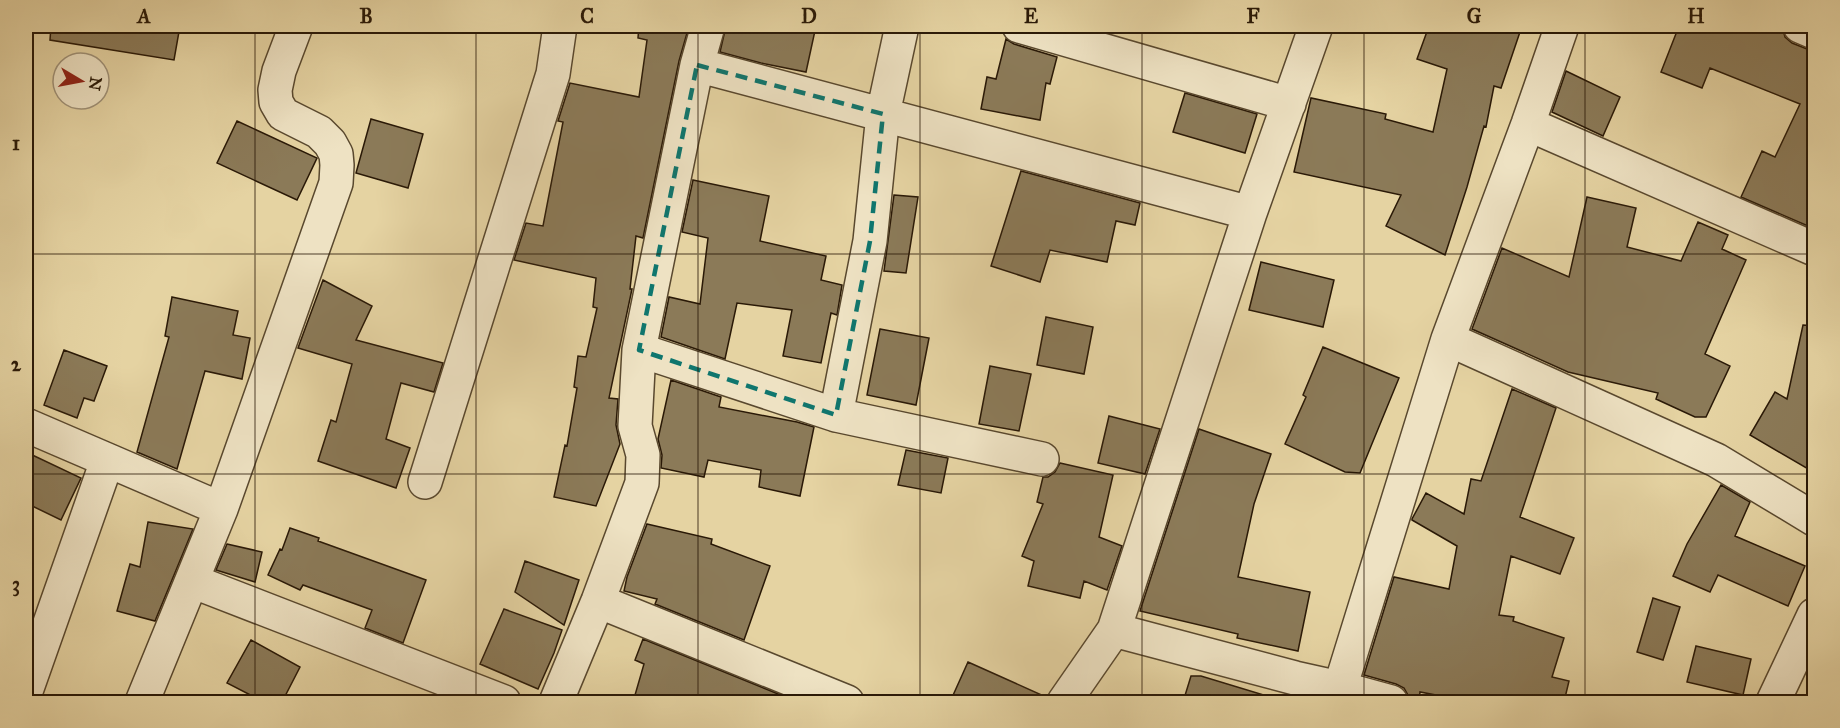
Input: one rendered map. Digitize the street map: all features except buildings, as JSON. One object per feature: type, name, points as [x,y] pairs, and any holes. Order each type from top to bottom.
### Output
[{"type":"street","points":[[142,702],[221,509],[336,183],[338,165],[336,154],[330,143],[319,132],[283,114],[276,102],[275,90],[279,71],[296,26]]},
{"type":"street","points":[[425,482],[553,74],[560,26]]},
{"type":"street","points":[[556,702],[598,601],[642,483],[643,455],[635,426],[639,350],[697,65],[708,26]]},
{"type":"street","points":[[836,416],[870,241],[883,114],[902,26]]},
{"type":"street","points":[[1019,26],[1087,35],[1288,104]]},
{"type":"street","points":[[1064,702],[1114,630],[1250,213],[1316,26]]},
{"type":"street","points":[[1340,688],[1448,339],[1562,26]]},
{"type":"street","points":[[1800,26],[1815,32]]},
{"type":"street","points":[[697,65],[1250,213]]},
{"type":"street","points":[[1528,124],[1815,249]]},
{"type":"street","points":[[1448,339],[1716,460],[1815,519]]},
{"type":"street","points":[[639,350],[836,416],[1042,459]]},
{"type":"street","points":[[26,425],[221,509]]},
{"type":"street","points":[[26,691],[107,461]]},
{"type":"street","points":[[192,581],[494,701]]},
{"type":"street","points":[[598,601],[847,702]]},
{"type":"street","points":[[1773,702],[1815,615]]},
{"type":"street","points":[[1114,630],[1291,690],[1340,688],[1391,702]]},
{"type":"highlighted area","points":[[697,65],[883,114],[870,241],[836,415],[639,350]]}]
